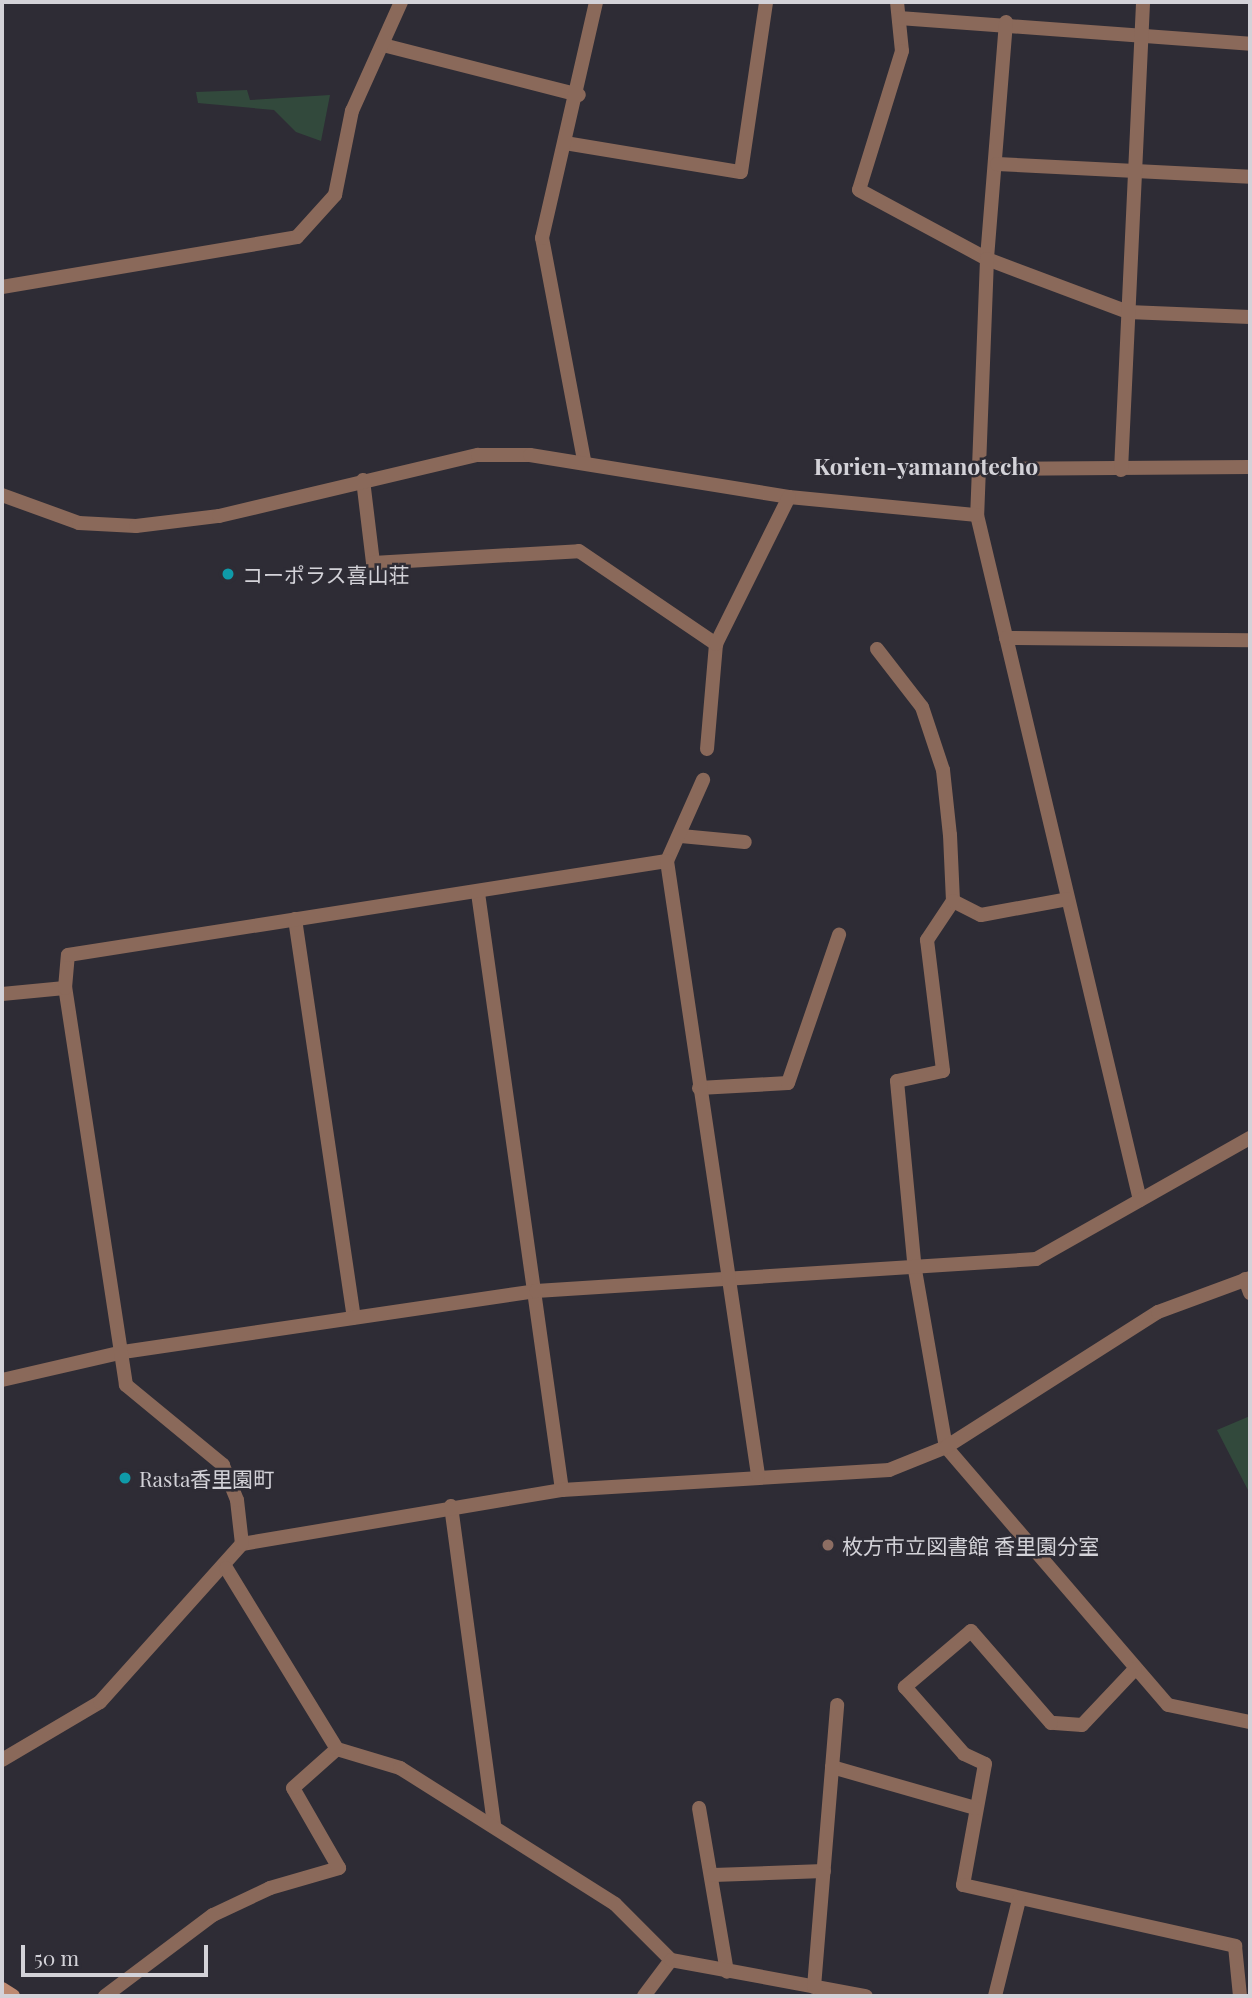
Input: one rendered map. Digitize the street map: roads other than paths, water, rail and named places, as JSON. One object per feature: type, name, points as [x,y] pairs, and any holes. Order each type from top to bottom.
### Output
[{"type":"main road","points":[[2,1989],[13,1996]]},
{"type":"street","points":[[2,287],[296,237],[335,195],[352,111],[401,2]]},
{"type":"street","points":[[584,460],[542,238],[579,95],[596,2]]},
{"type":"street","points":[[565,143],[741,172],[766,2]]},
{"type":"street","points":[[897,2],[902,51],[859,190],[986,259],[1128,312],[1250,317]]},
{"type":"street","points":[[1121,470],[1143,2]]},
{"type":"street","points":[[899,18],[1006,22],[1250,44]]},
{"type":"street","points":[[1006,22],[997,164],[986,259],[977,514],[1140,1200]]},
{"type":"street","points":[[383,45],[579,95]]},
{"type":"street","points":[[997,164],[1250,177]]},
{"type":"street","points":[[2,495],[79,523],[136,526],[219,516],[478,454],[584,460],[789,497],[977,514]]},
{"type":"street","points":[[979,469],[1250,467]]},
{"type":"street","points":[[363,480],[373,563],[579,551],[716,644]]},
{"type":"street","points":[[707,749],[716,644],[789,497]]},
{"type":"street","points":[[1006,638],[1250,640]]},
{"type":"street","points":[[877,649],[922,707],[943,769],[953,901],[927,940],[943,1071],[897,1081],[915,1270],[946,1447],[1168,1705],[1250,1723]]},
{"type":"street","points":[[703,780],[681,836],[667,862],[758,1475]]},
{"type":"street","points":[[681,836],[745,842]]},
{"type":"street","points":[[2,1760],[100,1702],[226,1568],[242,1544],[237,1500],[223,1465],[127,1385],[65,988],[68,954],[667,862]]},
{"type":"street","points":[[478,893],[562,1490]]},
{"type":"street","points":[[953,901],[981,915],[1068,899]]},
{"type":"street","points":[[295,919],[354,1318]]},
{"type":"street","points":[[699,1088],[788,1083],[839,935]]},
{"type":"street","points":[[2,994],[65,988]]},
{"type":"street","points":[[2,1380],[123,1352],[536,1291],[728,1277],[915,1270],[1036,1259],[1250,1138]]},
{"type":"street","points":[[242,1544],[451,1506],[562,1490],[758,1475],[889,1469],[946,1447],[1158,1312],[1249,1284]]},
{"type":"street","points":[[451,1506],[494,1824]]},
{"type":"street","points":[[226,1568],[337,1749],[400,1768],[494,1824],[615,1904],[671,1960],[807,1990],[866,1996]]},
{"type":"street","points":[[1135,1669],[1082,1725],[1051,1723],[971,1631],[905,1687],[964,1754],[985,1764],[962,1885],[1019,1900],[1235,1946],[1240,1996]]},
{"type":"street","points":[[807,1990],[824,1871],[837,1705]]},
{"type":"street","points":[[105,1996],[213,1915],[270,1888],[339,1868],[293,1788],[337,1749]]},
{"type":"street","points":[[832,1767],[975,1808]]},
{"type":"street","points":[[699,1808],[713,1875],[727,1972]]},
{"type":"street","points":[[713,1875],[824,1871]]},
{"type":"street","points":[[995,1996],[1019,1900]]},
{"type":"street","points":[[644,1996],[671,1960]]},
{"type":"place","name":"コーポラス喜山荘","points":[[228,574]]},
{"type":"place","name":"Rasta香里園町","points":[[125,1478]]},
{"type":"place","name":"枚方市立図書館 香里園分室","points":[[828,1545]]},
{"type":"district","name":"Korien-yamanotecho","points":[[926,466]]}]
